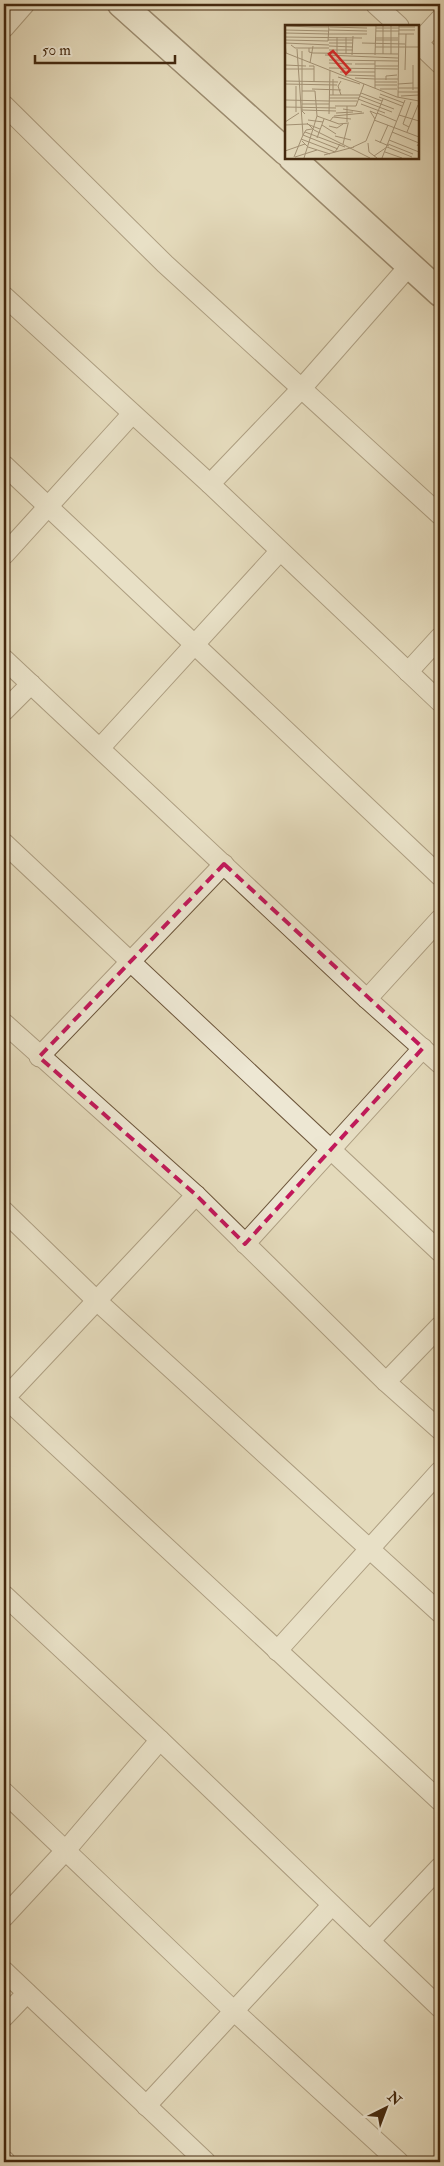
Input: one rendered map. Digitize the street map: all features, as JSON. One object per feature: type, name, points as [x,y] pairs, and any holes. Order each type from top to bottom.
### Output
[{"type":"street","points":[[4,28],[24,4]]},
{"type":"street","points":[[121,4],[285,151]]},
{"type":"street","points":[[375,4],[399,25]]},
{"type":"street","points":[[419,42],[440,20]]},
{"type":"street","points":[[419,44],[440,64]]},
{"type":"street","points":[[4,105],[165,264],[440,516]]},
{"type":"street","points":[[293,159],[410,265],[437,283]]},
{"type":"street","points":[[210,484],[301,389],[410,265]]},
{"type":"street","points":[[4,296],[210,484],[440,702]]},
{"type":"street","points":[[4,555],[132,414]]},
{"type":"street","points":[[4,465],[440,876]]},
{"type":"street","points":[[100,748],[280,551]]},
{"type":"street","points":[[408,672],[440,637]]},
{"type":"street","points":[[4,659],[367,999],[440,1064]]},
{"type":"street","points":[[4,711],[31,684]]},
{"type":"street","points":[[4,844],[440,1252]]},
{"type":"street","points":[[39,1057],[224,864]]},
{"type":"street","points":[[367,999],[440,919]]},
{"type":"street","points":[[4,1023],[39,1057],[196,1195],[386,1382],[440,1430]]},
{"type":"street","points":[[245,1244],[423,1048]]},
{"type":"street","points":[[196,1195],[4,1398],[440,1801]]},
{"type":"street","points":[[4,1211],[97,1301],[371,1549],[440,1614]]},
{"type":"street","points":[[386,1382],[440,1326]]},
{"type":"street","points":[[277,1651],[440,1471]]},
{"type":"street","points":[[4,1595],[160,1740],[440,2008]]},
{"type":"street","points":[[4,1917],[66,1850],[160,1740]]},
{"type":"street","points":[[4,1792],[235,2012],[399,2162]]},
{"type":"street","points":[[370,1941],[440,1867]]},
{"type":"street","points":[[146,2106],[332,1905]]},
{"type":"street","points":[[4,1971],[206,2162]]},
{"type":"street","points":[[4,2017],[27,1993]]},
{"type":"highlighted area","points":[[224,864],[423,1048],[245,1244],[196,1195],[39,1057]]}]
